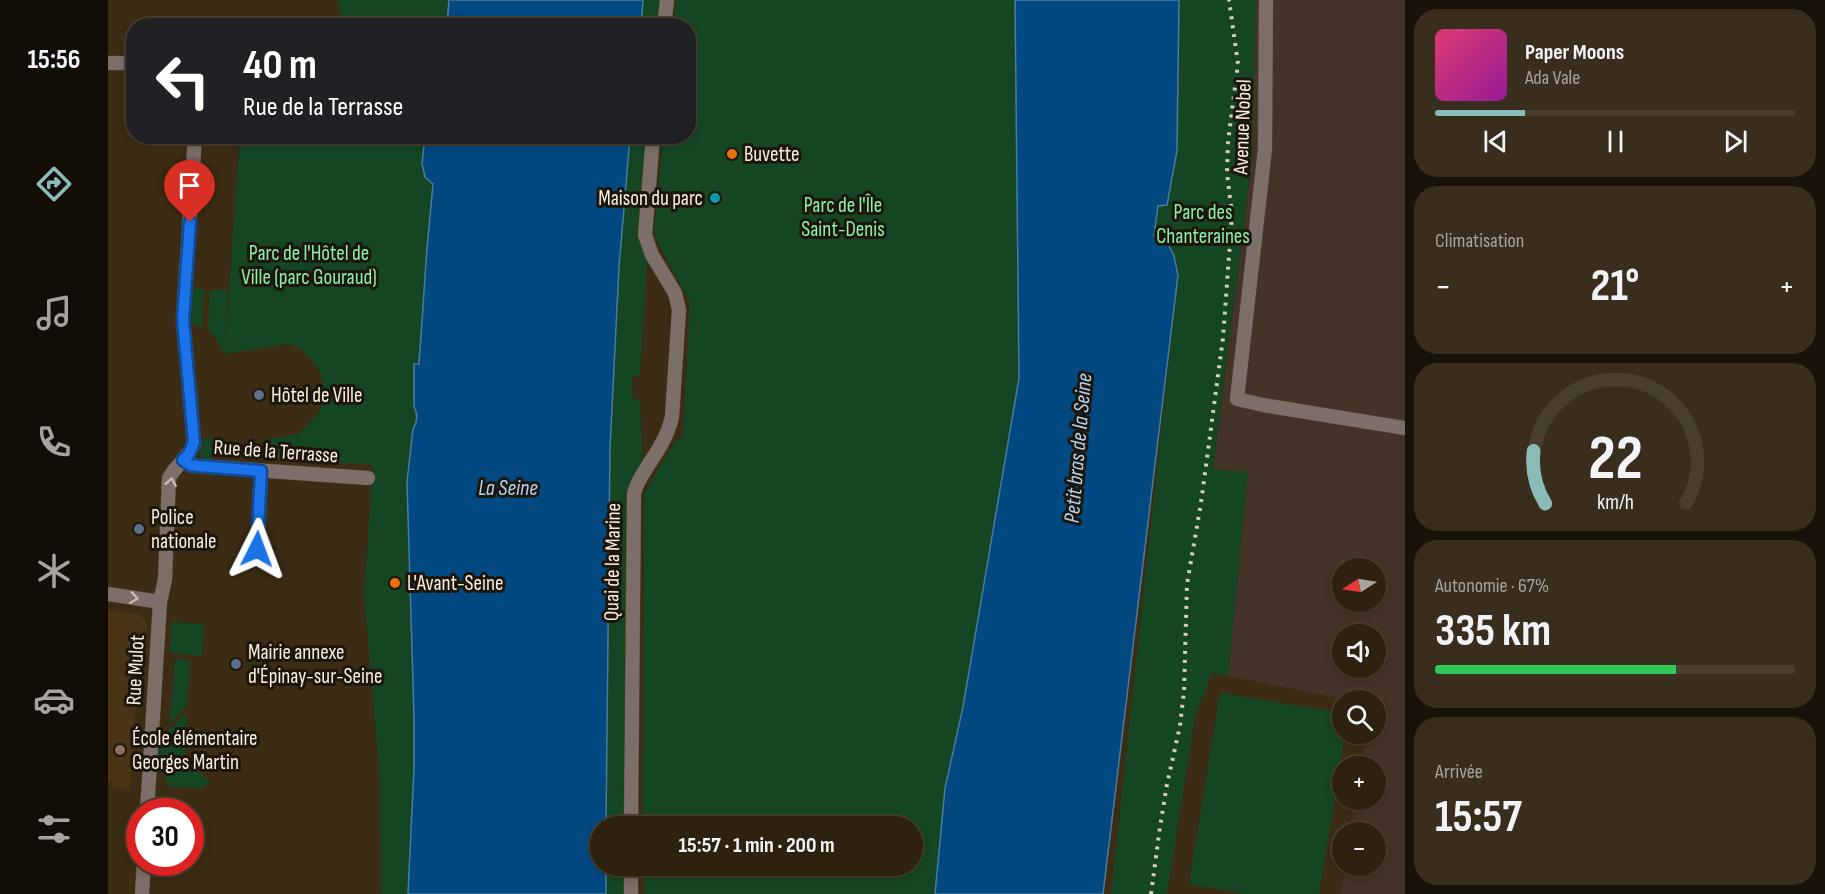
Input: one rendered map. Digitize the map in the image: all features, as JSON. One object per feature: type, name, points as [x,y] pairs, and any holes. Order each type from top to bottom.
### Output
[{"type":"street","points":[[665,18],[667,0]]},
{"type":"street","name":"Avenue Nobel","points":[[1266,0],[1265,149],[1237,399],[1405,428]]},
{"type":"street","points":[[108,63],[126,63]]},
{"type":"street","name":"Rue Mulot","points":[[148,798],[160,602],[165,579],[169,478],[173,470],[189,454],[194,442],[183,320],[194,144]]},
{"type":"street","name":"Quai de la Marine","points":[[631,816],[634,494],[638,481],[662,445],[671,423],[679,310],[675,294],[652,255],[645,235],[652,144]]},
{"type":"street","name":"Rue de la Terrasse","points":[[183,460],[190,465],[198,466],[368,478]]},
{"type":"street","points":[[257,549],[261,471]]},
{"type":"street","points":[[108,594],[160,602]]},
{"type":"street","points":[[142,894],[143,876]]},
{"type":"street","points":[[631,876],[631,894]]},
{"type":"shaded area","points":[[1256,0],[1405,0],[1405,894],[1341,894],[1344,876],[1386,876],[1386,822],[1353,822],[1354,810],[1386,810],[1386,756],[1363,756],[1365,744],[1386,744],[1386,690],[1332,690],[1332,697],[1228,676],[1248,472],[1213,470],[1252,161]]},
{"type":"shaded area","points":[[108,610],[139,614],[147,623],[145,675],[140,677],[134,720],[130,790],[112,787],[113,779],[108,779]]},
{"type":"green space","points":[[338,0],[449,0],[448,18],[342,18]]},
{"type":"green space","points":[[643,0],[661,0],[660,18],[642,18]]},
{"type":"green space","name":"Parc de l'Île Saint-Denis","points":[[676,0],[1015,0],[1019,378],[963,707],[945,788],[935,894],[644,894],[644,876],[923,876],[923,816],[643,816],[644,493],[676,440],[683,438],[690,302],[660,247],[654,231],[662,144],[696,144],[696,18],[675,18]]},
{"type":"green space","name":"Parc des Chanteraines","points":[[1179,0],[1256,0],[1252,158],[1213,469],[1248,472],[1228,676],[1212,673],[1195,717],[1167,894],[1111,894],[1178,275],[1153,237],[1158,206],[1177,151]]},
{"type":"green space","name":"Parc de l'Hôtel de Ville (parc Gouraud)","points":[[239,144],[424,144],[422,164],[425,177],[433,184],[419,364],[414,364],[417,423],[413,429],[407,482],[414,718],[408,894],[381,894],[380,779],[364,594],[373,465],[268,459],[269,439],[298,434],[319,412],[324,399],[323,381],[317,366],[300,348],[289,344],[225,354],[222,352],[217,339],[208,330],[210,290],[227,290],[225,346]]},
{"type":"green space","points":[[629,144],[646,144],[639,226],[639,240],[647,260],[640,375],[632,377],[633,399],[640,400],[643,463],[626,492],[624,816],[606,816],[610,448],[619,267]]},
{"type":"green space","points":[[192,289],[204,289],[202,327],[190,323]]},
{"type":"green space","points":[[224,437],[217,455],[206,461],[202,460],[198,440]]},
{"type":"green space","points":[[171,622],[204,624],[202,656],[170,653]]},
{"type":"green space","points":[[175,659],[190,660],[187,705],[170,723]]},
{"type":"green space","points":[[1220,693],[1332,711],[1332,744],[1343,744],[1341,756],[1332,756],[1333,810],[1319,894],[1247,894],[1189,884]]},
{"type":"green space","points":[[184,714],[187,716],[184,761],[211,783],[199,788],[169,787],[169,783],[166,783],[166,773],[157,772],[158,749],[168,743],[169,730]]},
{"type":"green space","points":[[606,876],[624,876],[624,894],[606,894]]},
{"type":"water","points":[[449,0],[643,0],[642,18],[448,18]]},
{"type":"water","name":"Petit bras de la Seine","points":[[1015,0],[1179,0],[1177,151],[1167,205],[1158,206],[1154,236],[1166,240],[1174,256],[1178,275],[1103,894],[935,894],[945,788],[963,707],[1019,378]]},
{"type":"water","name":"La Seine","points":[[424,144],[629,144],[619,267],[610,448],[606,816],[590,816],[590,876],[606,876],[606,894],[408,894],[414,718],[407,482],[416,418],[414,364],[419,364],[433,184],[425,177],[422,164]]},
{"type":"railway","points":[[1151,894],[1167,784],[1180,726],[1184,691],[1187,584],[1201,503],[1223,338],[1232,215],[1227,173],[1228,142],[1238,64],[1229,0]]},
{"type":"place","name":"Buvette","points":[[732,154]]},
{"type":"place","name":"Maison du parc","points":[[715,198]]},
{"type":"place","name":"Hôtel de Ville","points":[[259,395]]},
{"type":"place","name":"Police nationale","points":[[139,529]]},
{"type":"place","name":"L'Avant-Seine","points":[[395,583]]},
{"type":"place","name":"Mairie annexe d'Épinay-sur-Seine","points":[[236,664]]},
{"type":"place","name":"École élémentaire Georges Martin","points":[[120,750]]},
{"type":"route","points":[[190,222],[183,320],[194,442],[192,450],[183,460],[190,465],[261,471],[257,549]]}]
